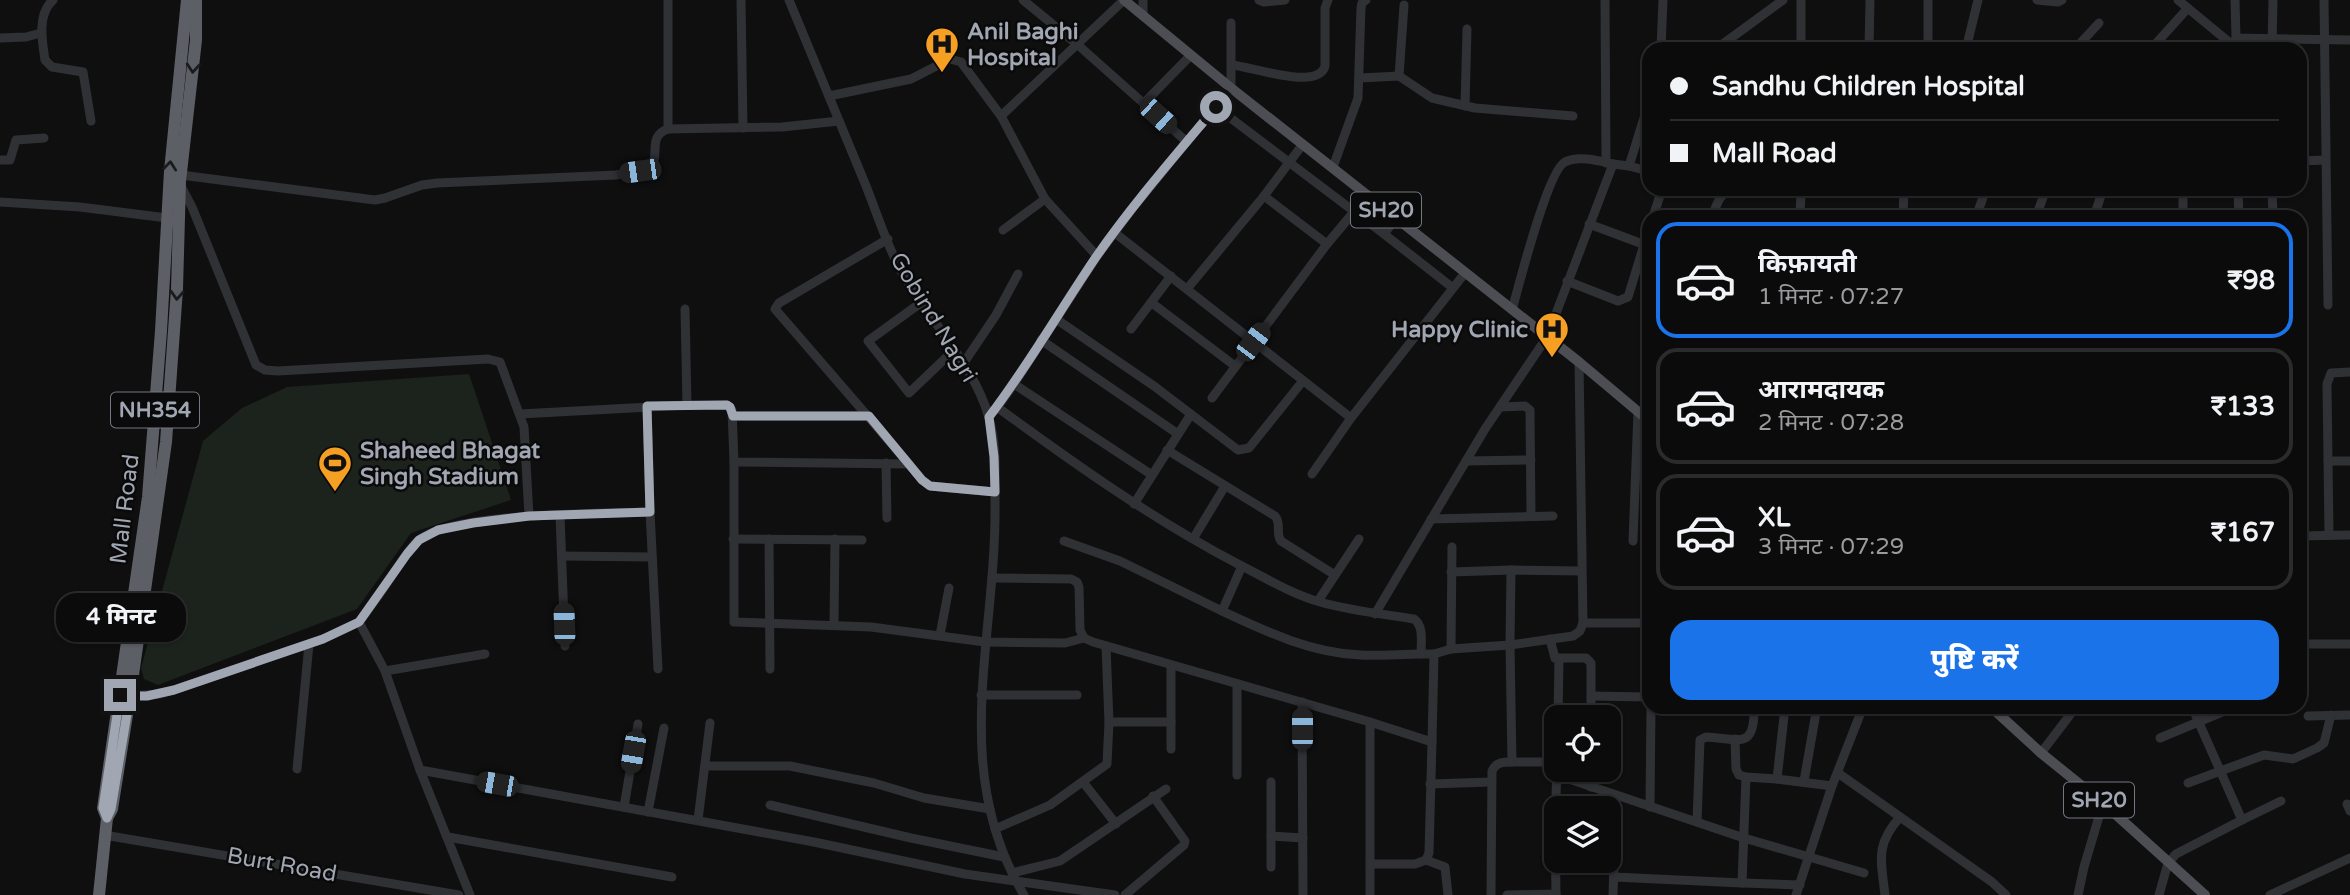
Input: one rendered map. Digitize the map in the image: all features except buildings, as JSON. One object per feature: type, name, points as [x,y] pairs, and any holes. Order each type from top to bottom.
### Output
[{"type":"highway","name":"Mall Road","points":[[99,895],[107,818],[103,808],[148,497],[167,218],[187,0]]},
{"type":"highway","points":[[107,818],[111,809],[130,696],[167,429],[186,207],[181,180],[196,40],[196,0]]},
{"type":"main road","name":"SH20","points":[[1124,0],[1231,88],[1579,362],[1642,415]]},
{"type":"main road","name":"SH20","points":[[1999,714],[2205,895]]},
{"type":"street","points":[[51,0],[41,33],[45,60],[48,65],[83,72],[91,121]]},
{"type":"street","points":[[668,0],[668,129]]},
{"type":"street","points":[[741,0],[743,128]]},
{"type":"street","name":"Gobind Nagri","points":[[789,0],[900,268],[963,364],[989,417],[994,447],[995,492],[992,578],[981,695],[980,743],[995,829],[1004,857],[1024,895]]},
{"type":"street","points":[[1023,0],[1187,142]]},
{"type":"street","points":[[1001,116],[1124,0]]},
{"type":"street","points":[[1143,0],[1143,16]]},
{"type":"street","points":[[1259,0],[1285,0]]},
{"type":"street","points":[[1232,65],[1299,78],[1318,77],[1324,72],[1325,66],[1325,8],[1328,0]]},
{"type":"street","points":[[1333,167],[1358,98],[1361,8],[1366,0]]},
{"type":"street","points":[[1375,614],[1466,461],[1547,337],[1589,225],[1610,164],[1605,0]]},
{"type":"street","points":[[1661,42],[1663,0]]},
{"type":"street","points":[[1726,42],[1783,0]]},
{"type":"street","points":[[1801,0],[1801,42]]},
{"type":"street","points":[[1869,42],[1870,0]]},
{"type":"street","points":[[1928,0],[1928,42]]},
{"type":"street","points":[[1968,42],[1978,0]]},
{"type":"street","points":[[2037,0],[2062,0]]},
{"type":"street","points":[[2178,0],[2232,42]]},
{"type":"street","points":[[2235,0],[2236,42]]},
{"type":"street","points":[[2272,42],[2273,0]]},
{"type":"street","points":[[2324,0],[2328,305]]},
{"type":"street","points":[[1399,76],[1404,5]]},
{"type":"street","points":[[2157,42],[2188,8]]},
{"type":"street","points":[[989,417],[1014,384],[1097,256],[1231,88],[1231,23]]},
{"type":"street","points":[[2082,42],[2099,23]]},
{"type":"street","points":[[1465,106],[1467,29]]},
{"type":"street","points":[[0,38],[26,37],[41,33]]},
{"type":"street","points":[[2251,42],[2272,38],[2350,40]]},
{"type":"street","points":[[1144,103],[1191,55]]},
{"type":"street","points":[[829,96],[911,79],[950,59],[961,61],[1001,116],[1045,199],[1097,256]]},
{"type":"street","points":[[1360,78],[1399,76],[1432,97],[1465,106],[1573,116]]},
{"type":"street","points":[[1216,107],[1453,288]]},
{"type":"street","points":[[181,180],[374,200],[422,185],[616,175],[640,171],[648,169],[653,163],[656,137],[660,131],[668,129],[782,127],[839,121]]},
{"type":"street","points":[[1629,166],[1642,125]]},
{"type":"street","points":[[0,160],[10,160],[16,140],[44,138]]},
{"type":"street","points":[[1187,289],[1303,145]]},
{"type":"street","points":[[1512,310],[1556,169],[1565,161],[1579,159],[1642,169]]},
{"type":"street","points":[[2307,161],[2325,160]]},
{"type":"street","points":[[1212,398],[1327,244],[1368,195]]},
{"type":"street","points":[[1264,196],[1327,244]]},
{"type":"street","points":[[1003,230],[1045,199]]},
{"type":"street","points":[[0,202],[80,207],[167,218]]},
{"type":"street","points":[[186,207],[256,365],[265,370],[495,360],[504,367],[520,414],[526,446],[529,516]]},
{"type":"street","points":[[1384,234],[1396,218]]},
{"type":"street","points":[[1589,225],[1642,244]]},
{"type":"street","points":[[1115,233],[1351,418]]},
{"type":"street","points":[[888,239],[779,303],[775,309],[922,480],[930,486],[995,492]]},
{"type":"street","points":[[1567,281],[1623,301],[1628,297],[1642,257]]},
{"type":"street","points":[[1312,474],[1351,418],[1465,273]]},
{"type":"street","points":[[963,364],[996,315],[1018,274]]},
{"type":"street","points":[[1131,329],[1171,276]]},
{"type":"street","points":[[922,302],[868,341],[909,393],[954,350]]},
{"type":"street","points":[[1152,303],[1236,366]]},
{"type":"street","points":[[685,309],[687,405]]},
{"type":"street","points":[[1056,319],[1238,450],[1249,449],[1302,382]]},
{"type":"street","points":[[1041,340],[1178,434]]},
{"type":"street","points":[[1064,541],[1120,561],[1295,643],[1327,651],[1360,655],[1434,654],[1451,649],[1510,645],[1573,636],[1580,631],[1583,623],[1579,362]]},
{"type":"street","points":[[2329,536],[2328,378],[2331,373],[2350,372]]},
{"type":"street","points":[[1014,384],[1152,475]]},
{"type":"street","points":[[520,414],[647,406],[730,407],[733,416],[734,462],[734,622],[834,624],[985,642],[1065,643],[1084,638],[1171,667],[1302,702],[1432,742]]},
{"type":"street","points":[[647,406],[658,669]]},
{"type":"street","points":[[1500,407],[1525,406],[1531,410],[1531,516]]},
{"type":"street","points":[[997,407],[1134,504],[1194,540],[1286,589],[1318,601],[1375,614],[1414,619],[1419,623],[1421,654]]},
{"type":"street","points":[[1633,541],[1638,412]]},
{"type":"street","points":[[1134,504],[1191,414]]},
{"type":"street","points":[[733,416],[869,416]]},
{"type":"street","points":[[1167,450],[1275,516],[1278,519],[1280,541],[1335,575]]},
{"type":"street","points":[[1466,461],[1531,460]]},
{"type":"street","points":[[2328,461],[2350,461]]},
{"type":"street","points":[[734,462],[909,464]]},
{"type":"street","points":[[886,464],[887,518]]},
{"type":"street","points":[[1194,540],[1225,486]]},
{"type":"street","points":[[130,696],[167,692],[309,644],[359,622],[419,540],[438,530],[529,516],[650,512]]},
{"type":"street","points":[[560,515],[565,646]]},
{"type":"street","points":[[1431,519],[1553,516]]},
{"type":"street","points":[[2307,536],[2350,535]]},
{"type":"street","points":[[733,539],[862,540]]},
{"type":"street","points":[[769,539],[770,669]]},
{"type":"street","points":[[1318,601],[1359,539]]},
{"type":"street","points":[[834,624],[835,540]]},
{"type":"street","points":[[1451,649],[1452,547]]},
{"type":"street","points":[[562,556],[652,557]]},
{"type":"street","points":[[1222,611],[1242,566]]},
{"type":"street","points":[[1511,570],[1512,762]]},
{"type":"street","points":[[1451,572],[1581,571]]},
{"type":"street","points":[[992,578],[1071,579],[1077,582],[1080,630],[1084,638]]},
{"type":"street","points":[[940,635],[949,588]]},
{"type":"street","points":[[359,622],[384,671],[470,895]]},
{"type":"street","points":[[1583,623],[1642,623]]},
{"type":"street","points":[[1550,639],[1552,654],[1559,659],[1589,660],[1591,705]]},
{"type":"street","points":[[2307,642],[2350,644]]},
{"type":"street","points":[[297,769],[309,644]]},
{"type":"street","points":[[995,829],[1050,805],[1107,764],[1109,722],[1106,646]]},
{"type":"street","points":[[384,671],[485,654]]},
{"type":"street","points":[[1426,860],[1429,853],[1434,654]]},
{"type":"street","points":[[1558,705],[1559,659]]},
{"type":"street","points":[[1171,667],[1171,749]]},
{"type":"street","points":[[1237,684],[1237,775]]},
{"type":"street","points":[[981,695],[1077,695]]},
{"type":"street","points":[[1591,695],[1642,697]]},
{"type":"street","points":[[1302,702],[1303,895]]},
{"type":"street","points":[[1650,807],[1651,714]]},
{"type":"street","points":[[1697,822],[1700,740],[1706,737],[1745,738],[1751,735],[1754,714]]},
{"type":"street","points":[[1777,779],[1784,714]]},
{"type":"street","points":[[1804,781],[1817,714]]},
{"type":"street","points":[[1796,895],[1832,786],[1860,714]]},
{"type":"street","points":[[2041,753],[2071,714]]},
{"type":"street","points":[[2195,714],[2242,820]]},
{"type":"street","points":[[2160,738],[2217,714]]},
{"type":"street","points":[[2188,783],[2264,755],[2293,759],[2318,748],[2324,743],[2331,715]]},
{"type":"street","points":[[2308,716],[2350,715]]},
{"type":"street","points":[[1109,722],[1171,722]]},
{"type":"street","points":[[1370,722],[1370,895]]},
{"type":"street","points":[[698,820],[710,723]]},
{"type":"street","points":[[624,807],[638,724]]},
{"type":"street","points":[[648,812],[664,728]]},
{"type":"street","points":[[1735,739],[1736,769],[1739,775],[1832,786]]},
{"type":"street","points":[[1491,895],[1491,782],[1494,766],[1500,762],[1544,762]]},
{"type":"street","points":[[705,766],[790,766],[874,782],[924,798],[990,809]]},
{"type":"street","points":[[420,770],[698,820],[911,863],[1014,877],[1115,895]]},
{"type":"street","points":[[1838,773],[1992,882],[2006,895]]},
{"type":"street","points":[[1733,895],[1738,883],[1744,838],[1746,777]]},
{"type":"street","points":[[1083,782],[1116,824]]},
{"type":"street","points":[[1271,782],[1271,867]]},
{"type":"street","points":[[1430,784],[1491,782]]},
{"type":"street","points":[[1507,895],[1556,894],[1557,782]]},
{"type":"street","points":[[1579,782],[1744,838],[1864,873]]},
{"type":"street","points":[[1591,782],[1591,787]]},
{"type":"street","points":[[1014,877],[1060,861],[1166,789]]},
{"type":"street","points":[[1613,895],[1616,795]]},
{"type":"street","points":[[1125,895],[1184,845],[1185,841],[1153,796]]},
{"type":"street","points":[[2159,895],[2168,863],[2185,848],[2281,801]]},
{"type":"street","points":[[2078,895],[2103,803]]},
{"type":"street","points":[[770,805],[1004,857]]},
{"type":"street","points":[[1885,895],[1881,854],[1886,833],[1900,817]]},
{"type":"street","points":[[1271,836],[1303,838]]},
{"type":"street","points":[[447,837],[672,877]]},
{"type":"street","name":"Burt Road","points":[[103,839],[404,890],[459,895]]},
{"type":"street","points":[[2270,895],[2350,859]]},
{"type":"street","points":[[1370,864],[1415,864],[1426,860],[1445,867],[1448,895]]},
{"type":"street","points":[[1614,877],[1800,884]]},
{"type":"shaded area","points":[[469,374],[511,500],[411,533],[357,609],[158,685],[144,679],[141,668],[203,441],[242,408],[287,387]]},
{"type":"place","name":"Anil Baghi Hospital","points":[[942,74]]},
{"type":"place","name":"Happy Clinic","points":[[1552,359]]},
{"type":"place","name":"Shaheed Bhagat Singh Stadium","points":[[335,493]]},
{"type":"route","points":[[120,695],[103,808],[107,818],[111,809],[130,696],[147,696],[174,690],[323,639],[359,622],[419,540],[438,530],[529,516],[650,512],[647,406],[727,405],[733,416],[869,416],[930,486],[995,492],[993,436],[989,417],[1014,384],[1097,256],[1216,107]]}]
